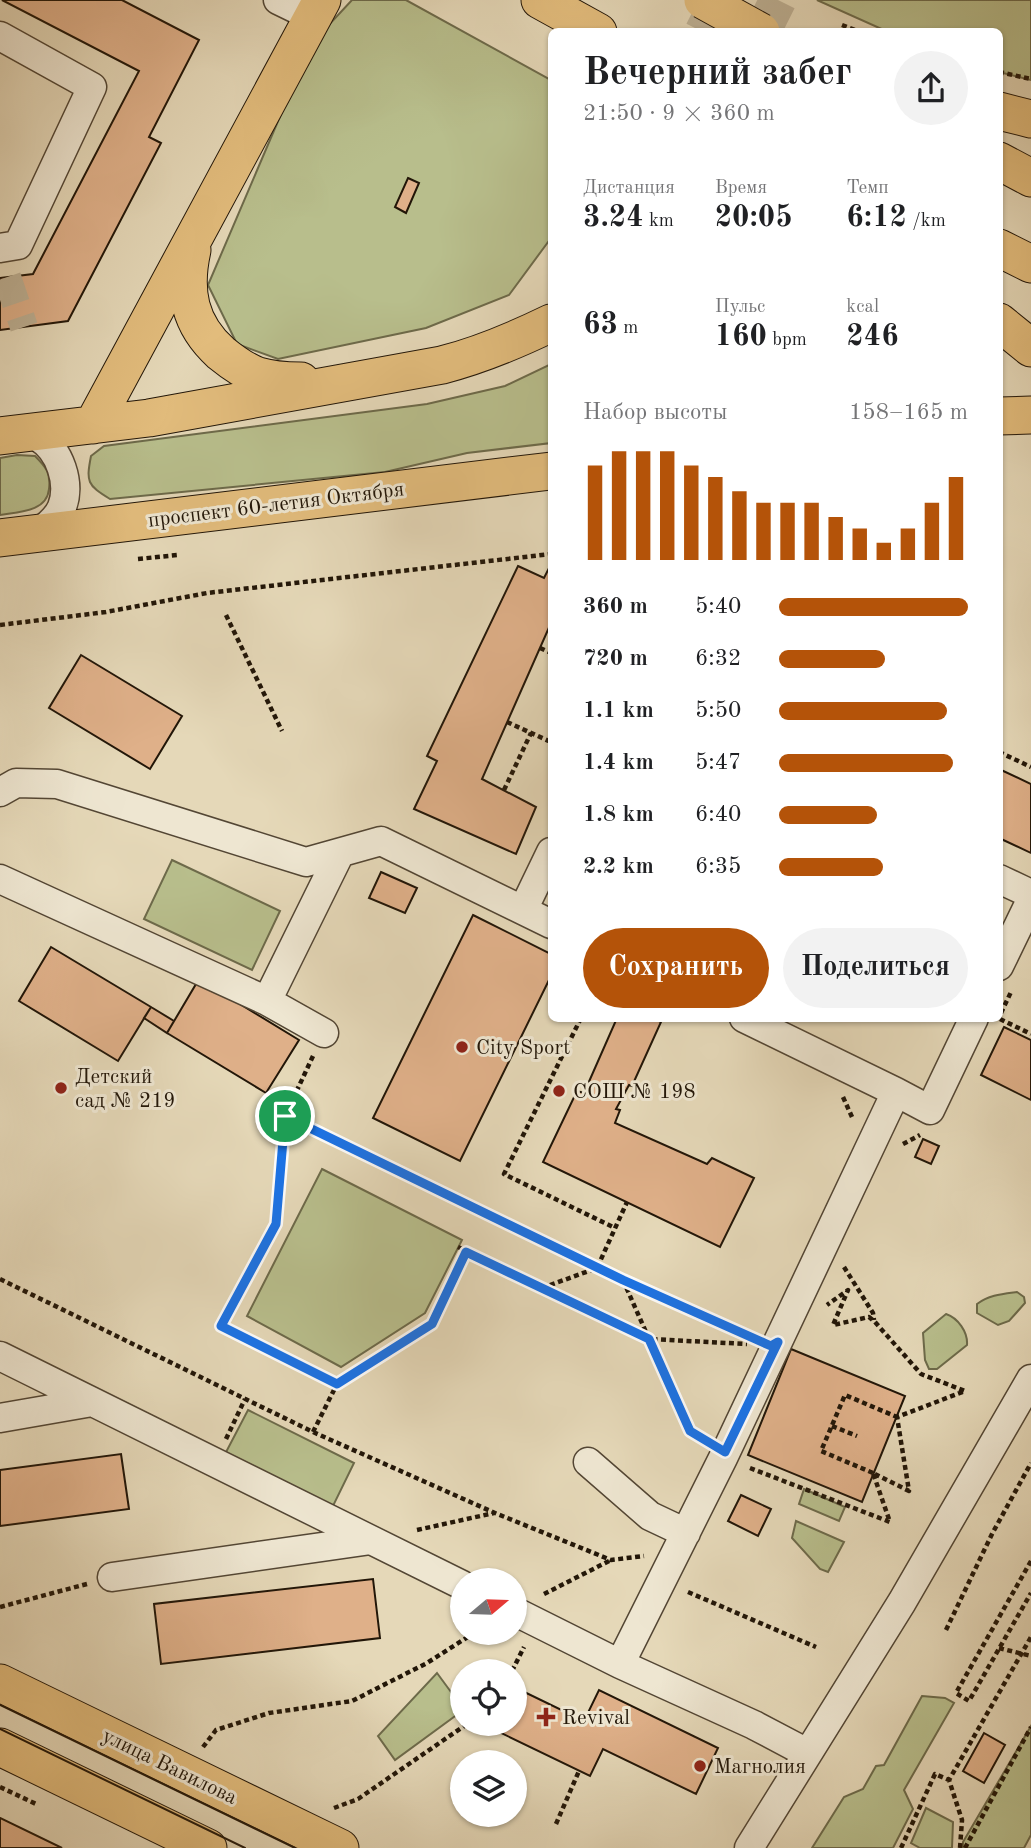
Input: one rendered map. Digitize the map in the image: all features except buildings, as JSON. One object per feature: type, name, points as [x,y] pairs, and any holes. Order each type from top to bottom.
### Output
[{"type":"main road","points":[[540,0],[586,25]]},
{"type":"main road","points":[[703,0],[754,28]]},
{"type":"main road","points":[[93,425],[317,9]]},
{"type":"main road","points":[[1003,112],[1031,119]]},
{"type":"main road","points":[[1003,163],[1031,178]]},
{"type":"main road","points":[[195,235],[188,265],[188,292],[193,316],[208,341],[232,363],[257,376],[284,381],[358,381]]},
{"type":"main road","points":[[1003,250],[1031,264]]},
{"type":"main road","points":[[471,357],[505,339],[548,305]]},
{"type":"main road","points":[[11,434],[149,418],[442,365],[511,342],[548,324]]},
{"type":"main road","points":[[1003,325],[1031,348]]},
{"type":"main road","points":[[1003,416],[1031,415]]},
{"type":"main road","name":"проспект 60-летия Октября","points":[[0,537],[548,471]]},
{"type":"main road","name":"улица Вавилова","points":[[0,1683],[340,1848]]},
{"type":"main road","points":[[0,1747],[208,1848]]},
{"type":"street","points":[[278,0],[317,9]]},
{"type":"street","points":[[0,36],[92,87],[18,246],[0,248]]},
{"type":"street","points":[[11,434],[37,437],[52,449],[62,468],[65,488],[62,507],[52,522],[40,532]]},
{"type":"street","points":[[0,792],[16,783],[57,784],[306,862],[381,841],[548,922]]},
{"type":"street","points":[[267,1001],[340,853]]},
{"type":"street","points":[[523,910],[548,858]]},
{"type":"street","points":[[0,879],[267,1001],[324,1033]]},
{"type":"street","points":[[1003,881],[1031,894]]},
{"type":"street","points":[[1003,958],[1031,900]]},
{"type":"street","points":[[760,1022],[791,1030],[895,1093],[930,1110],[972,1022]]},
{"type":"street","points":[[620,1664],[686,1533],[895,1093]]},
{"type":"street","points":[[0,1356],[450,1579]]},
{"type":"street","points":[[753,1845],[902,1602],[1031,1379]]},
{"type":"street","points":[[0,1418],[92,1402]]},
{"type":"street","points":[[588,1462],[650,1516],[686,1533]]},
{"type":"street","points":[[112,1577],[371,1540]]},
{"type":"street","points":[[527,1618],[620,1664],[754,1725],[807,1753]]},
{"type":"path","points":[[842,25],[850,28]]},
{"type":"path","points":[[1003,73],[1031,79]]},
{"type":"path","points":[[0,625],[106,612],[207,593],[548,554]]},
{"type":"path","points":[[138,559],[177,555]]},
{"type":"path","points":[[226,615],[282,730]]},
{"type":"path","points":[[540,648],[548,652]]},
{"type":"path","points":[[508,722],[548,741]]},
{"type":"path","points":[[504,790],[531,733]]},
{"type":"path","points":[[1003,754],[1031,767]]},
{"type":"path","points":[[1003,1020],[1030,1035]]},
{"type":"path","points":[[579,1022],[504,1174],[615,1228]]},
{"type":"path","points":[[324,1033],[285,1116],[276,1224],[221,1326],[337,1384]]},
{"type":"path","points":[[285,1116],[597,1268],[774,1344]]},
{"type":"path","points":[[542,1288],[597,1268],[627,1202]]},
{"type":"path","points":[[458,1247],[649,1339],[774,1344]]},
{"type":"path","points":[[313,1432],[337,1384],[432,1324],[466,1252]]},
{"type":"path","points":[[838,1257],[873,1313],[875,1322]]},
{"type":"path","points":[[0,1279],[313,1432],[495,1513],[611,1560]]},
{"type":"path","points":[[623,1280],[690,1431],[725,1452]]},
{"type":"path","points":[[818,1311],[848,1290],[833,1325],[869,1317],[921,1374],[965,1391],[897,1417],[845,1395],[821,1451],[909,1491],[897,1417]]},
{"type":"path","points":[[215,1463],[245,1399]]},
{"type":"path","points":[[832,1426],[857,1436]]},
{"type":"path","points":[[946,1630],[992,1534],[1031,1463]]},
{"type":"path","points":[[767,1475],[890,1522],[873,1473]]},
{"type":"path","points":[[371,1540],[495,1513]]},
{"type":"path","points":[[539,1597],[611,1560],[640,1557]]},
{"type":"path","points":[[1031,1561],[956,1693],[969,1701],[1031,1593]]},
{"type":"path","points":[[0,1607],[112,1577]]},
{"type":"path","points":[[662,1580],[816,1647]]},
{"type":"path","points":[[960,1848],[962,1820],[949,1780],[1031,1637]]},
{"type":"path","points":[[200,1750],[216,1730],[259,1716],[352,1701],[428,1663],[456,1645]]},
{"type":"path","points":[[999,1648],[1031,1656]]},
{"type":"path","points":[[965,1848],[1031,1727]]},
{"type":"path","points":[[328,1811],[358,1799],[450,1736]]},
{"type":"path","points":[[556,1824],[579,1771]]},
{"type":"path","points":[[901,1848],[935,1774],[949,1780]]},
{"type":"green space","points":[[352,0],[406,0],[548,78],[548,242],[509,295],[426,328],[278,359],[237,344],[208,285],[311,44]]},
{"type":"green space","points":[[817,0],[1031,0],[1031,80],[1003,73],[1003,28],[879,28]]},
{"type":"green space","points":[[548,365],[548,443],[467,453],[385,472],[110,499],[90,482],[91,456],[104,446],[427,404],[505,386]]},
{"type":"green space","points":[[35,456],[45,467],[49,479],[47,497],[37,507],[0,515],[0,458]]},
{"type":"green space","points":[[172,860],[280,911],[252,970],[144,919]]},
{"type":"green space","points":[[322,1169],[462,1240],[425,1313],[341,1367],[247,1316]]},
{"type":"green space","points":[[1017,1292],[1024,1297],[1025,1303],[1009,1321],[998,1325],[977,1313],[977,1304],[982,1301],[996,1295]]},
{"type":"green space","points":[[946,1314],[961,1326],[967,1345],[937,1369],[929,1369],[925,1360],[923,1333]]},
{"type":"green space","points":[[248,1410],[354,1463],[332,1508],[225,1454]]},
{"type":"green space","points":[[804,1489],[845,1507],[839,1521],[799,1504]]},
{"type":"green space","points":[[796,1521],[844,1542],[828,1572],[820,1569],[792,1538]]},
{"type":"green space","points":[[437,1673],[450,1691],[450,1720],[395,1760],[378,1736]]},
{"type":"green space","points":[[922,1696],[945,1698],[954,1703],[904,1790],[913,1809],[893,1848],[812,1848],[844,1797],[863,1789],[876,1766],[884,1765]]},
{"type":"green space","points":[[1031,1726],[1031,1835],[1024,1848],[963,1848],[963,1842]]},
{"type":"green space","points":[[926,1808],[953,1822],[952,1848],[920,1848],[911,1843]]},
{"type":"tunnel","points":[[705,28],[719,0]]},
{"type":"tunnel","points":[[764,28],[778,0]]},
{"type":"tunnel","points":[[7,277],[24,327]]},
{"type":"tram line","points":[[0,1705],[295,1848]]},
{"type":"tram line","points":[[0,1729],[245,1848]]},
{"type":"place","name":"City Sport","points":[[462,1047]]},
{"type":"place","name":"Детский сад № 219","points":[[61,1088]]},
{"type":"place","name":"СОШ № 198","points":[[559,1091]]},
{"type":"place","name":"Revival","points":[[546,1717]]},
{"type":"place","name":"Магнолия","points":[[700,1766]]},
{"type":"route","points":[[285,1116],[623,1280],[771,1346],[778,1342],[725,1452],[690,1431],[649,1339],[466,1252],[432,1324],[337,1384],[221,1326],[276,1224],[285,1116]]}]
